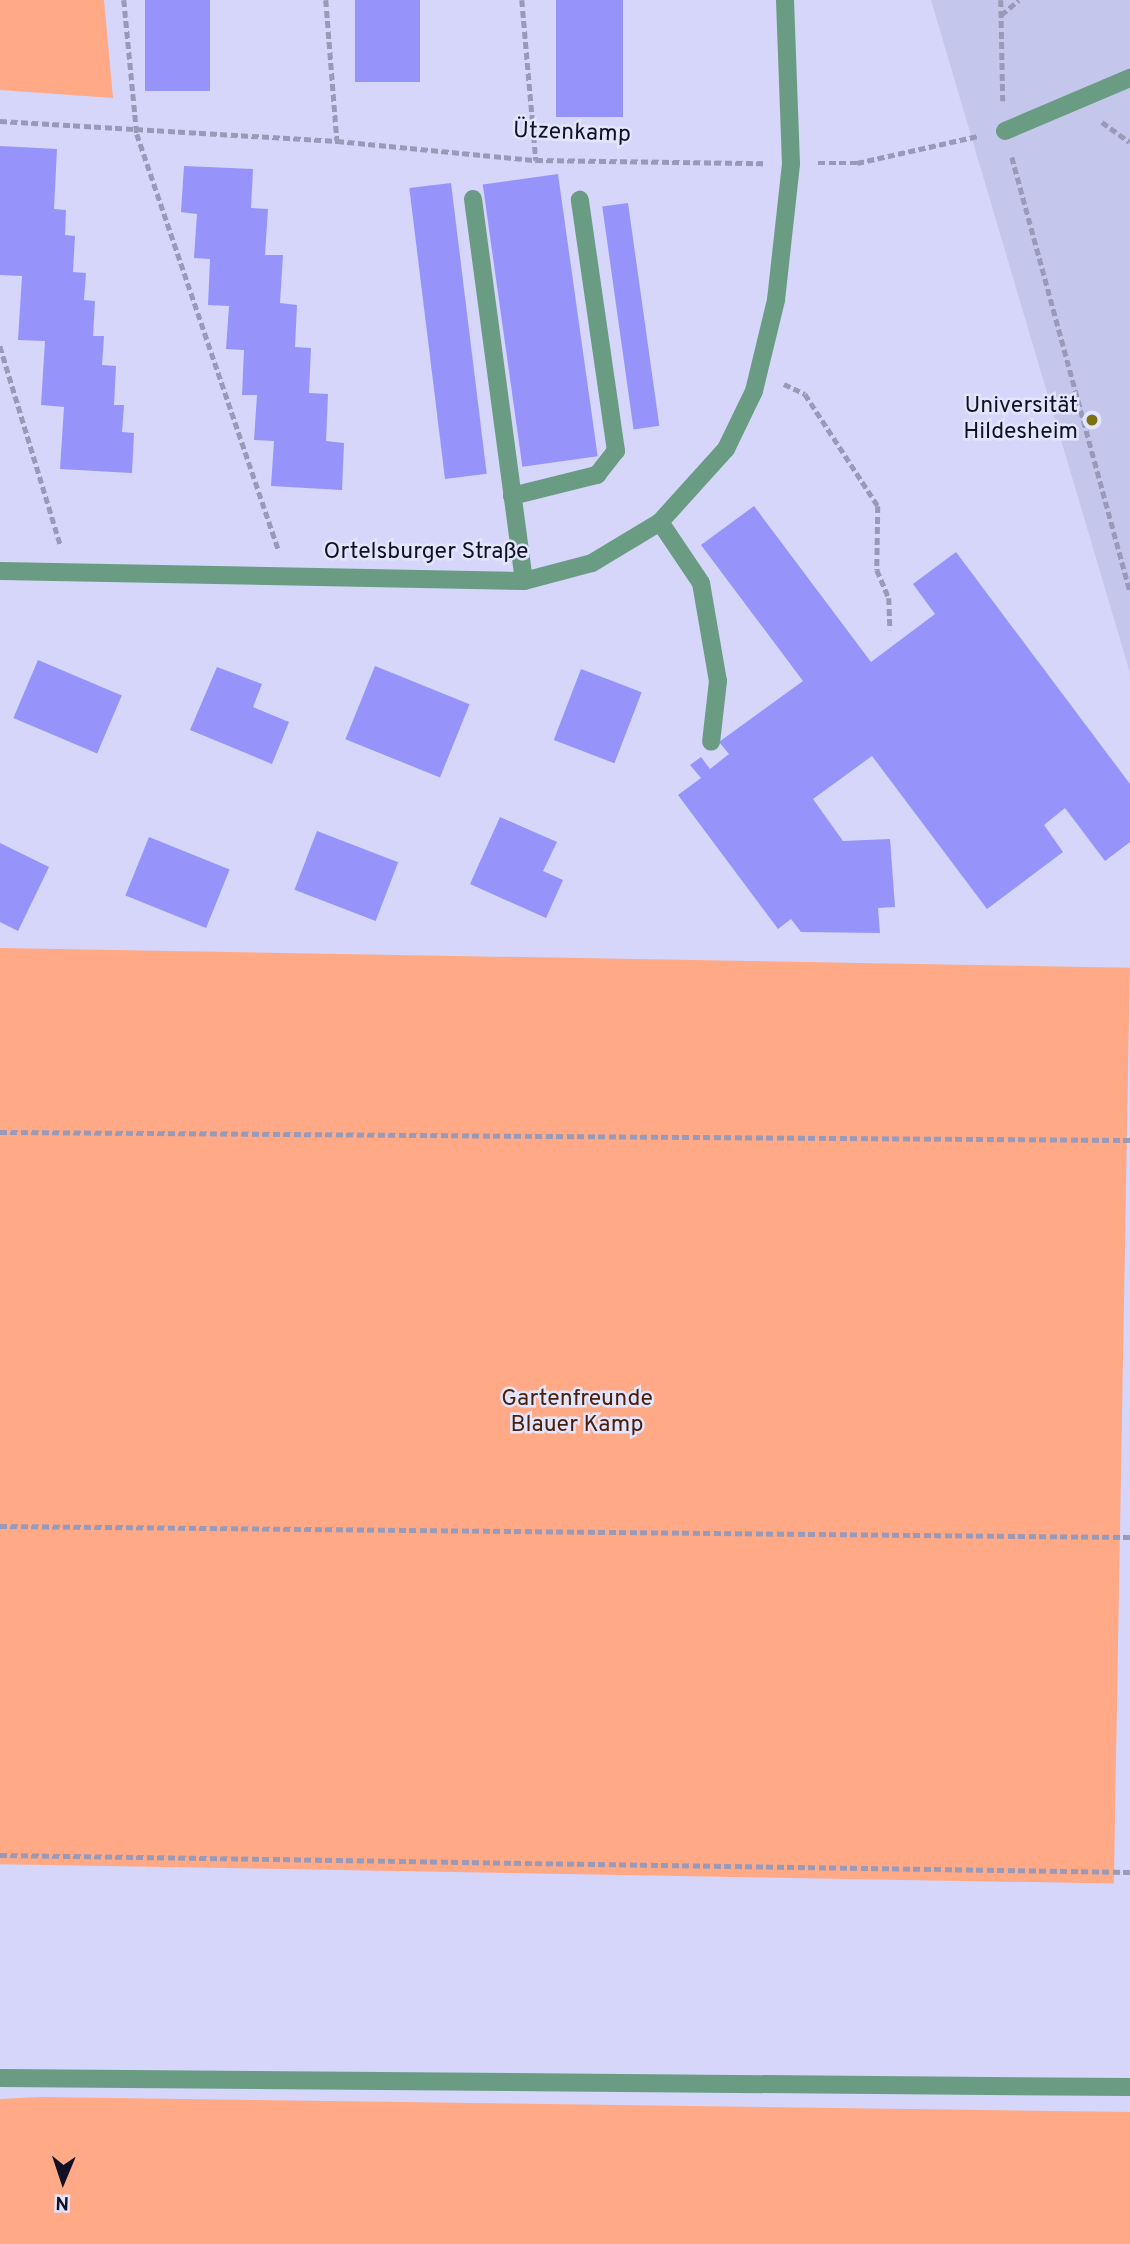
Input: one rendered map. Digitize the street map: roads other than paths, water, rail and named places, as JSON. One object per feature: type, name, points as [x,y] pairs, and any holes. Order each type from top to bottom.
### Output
[{"type":"street","name":"Ortelsburger Straße","points":[[0,571],[524,581],[592,563],[660,522],[726,449],[758,372],[776,300],[792,164],[785,0]]},
{"type":"street","points":[[1005,131],[1130,78]]},
{"type":"street","points":[[473,199],[524,581]]},
{"type":"street","points":[[512,496],[597,475],[616,451],[580,200]]},
{"type":"street","points":[[660,522],[701,583],[718,681],[711,741]]},
{"type":"street","points":[[0,2078],[1130,2087]]},
{"type":"place","name":"Universität Hildesheim","points":[[1092,420]]},
{"type":"park label","name":"Gartenfreunde Blauer Kamp","points":[[577,1413]]}]
